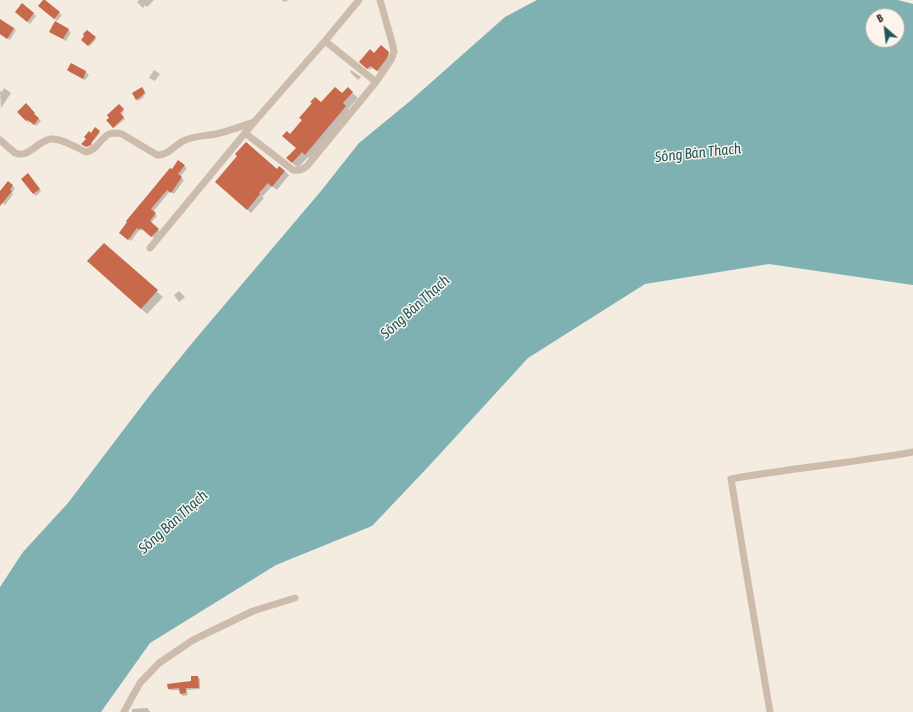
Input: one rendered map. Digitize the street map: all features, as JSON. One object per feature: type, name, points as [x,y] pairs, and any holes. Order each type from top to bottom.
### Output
[{"type":"street","points":[[150,248],[255,121],[359,0]]},
{"type":"street","points":[[245,133],[293,170],[298,171],[307,166],[376,82],[391,60],[394,52],[380,0]]},
{"type":"street","points":[[325,40],[376,82]]},
{"type":"street","points":[[0,140],[18,154],[25,154],[46,140],[50,139],[60,140],[86,152],[92,150],[107,135],[117,133],[122,134],[161,156],[189,138],[217,134],[255,121]]},
{"type":"street","points":[[770,712],[731,480],[764,473],[887,457],[913,452]]},
{"type":"street","points":[[124,712],[140,683],[159,663],[193,640],[253,611],[295,598]]},
{"type":"water","name":"Sông Bàn Thạch","points":[[537,0],[898,0],[913,4],[913,285],[769,264],[645,284],[528,358],[372,526],[276,565],[150,643],[101,712],[0,712],[0,587],[23,552],[68,503],[150,395],[321,191],[359,143],[409,102],[505,17]]},
{"type":"building","points":[[43,0],[60,12],[54,19],[38,6]]},
{"type":"building","points":[[22,3],[34,13],[27,22],[15,12]]},
{"type":"building","points":[[0,19],[14,28],[7,39],[0,34]]},
{"type":"building","points":[[55,21],[69,29],[63,39],[49,32]]},
{"type":"building","points":[[87,30],[96,37],[88,46],[81,40],[84,36],[83,34]]},
{"type":"building","points":[[381,45],[389,52],[387,58],[377,71],[370,66],[367,69],[359,62],[370,49],[374,53]]},
{"type":"building","points":[[71,63],[86,71],[83,79],[67,70]]},
{"type":"building","points":[[142,87],[145,92],[136,100],[132,93]]},
{"type":"building","points":[[335,87],[342,93],[348,87],[353,92],[343,103],[346,106],[305,155],[302,152],[292,163],[286,158],[296,148],[282,136],[287,131],[290,134],[302,120],[299,118],[312,103],[310,102],[315,97],[321,102]]},
{"type":"building","points":[[26,103],[39,118],[34,125],[28,120],[26,121],[17,112]]},
{"type":"building","points":[[119,104],[124,109],[120,113],[124,117],[113,128],[106,120],[109,118],[107,115]]},
{"type":"building","points":[[95,127],[100,131],[91,143],[92,144],[86,147],[81,144],[86,139],[84,137],[89,131],[91,133]]},
{"type":"building","points":[[246,142],[277,169],[279,166],[285,171],[272,187],[268,183],[247,210],[215,182],[237,156],[235,154]]},
{"type":"building","points":[[178,160],[185,165],[178,174],[182,177],[171,193],[167,190],[151,209],[156,213],[150,221],[159,229],[151,237],[141,228],[139,230],[137,228],[128,240],[119,233],[127,222],[126,221],[170,168],[172,169]]},
{"type":"building","points":[[28,173],[40,189],[33,194],[21,179]]},
{"type":"building","points":[[8,181],[13,185],[10,190],[12,191],[0,206],[0,191]]},
{"type":"building","points":[[104,243],[158,290],[141,309],[87,261]]},
{"type":"building","points":[[191,676],[198,676],[199,688],[186,688],[186,693],[180,694],[179,688],[168,689],[167,684],[191,681]]}]
